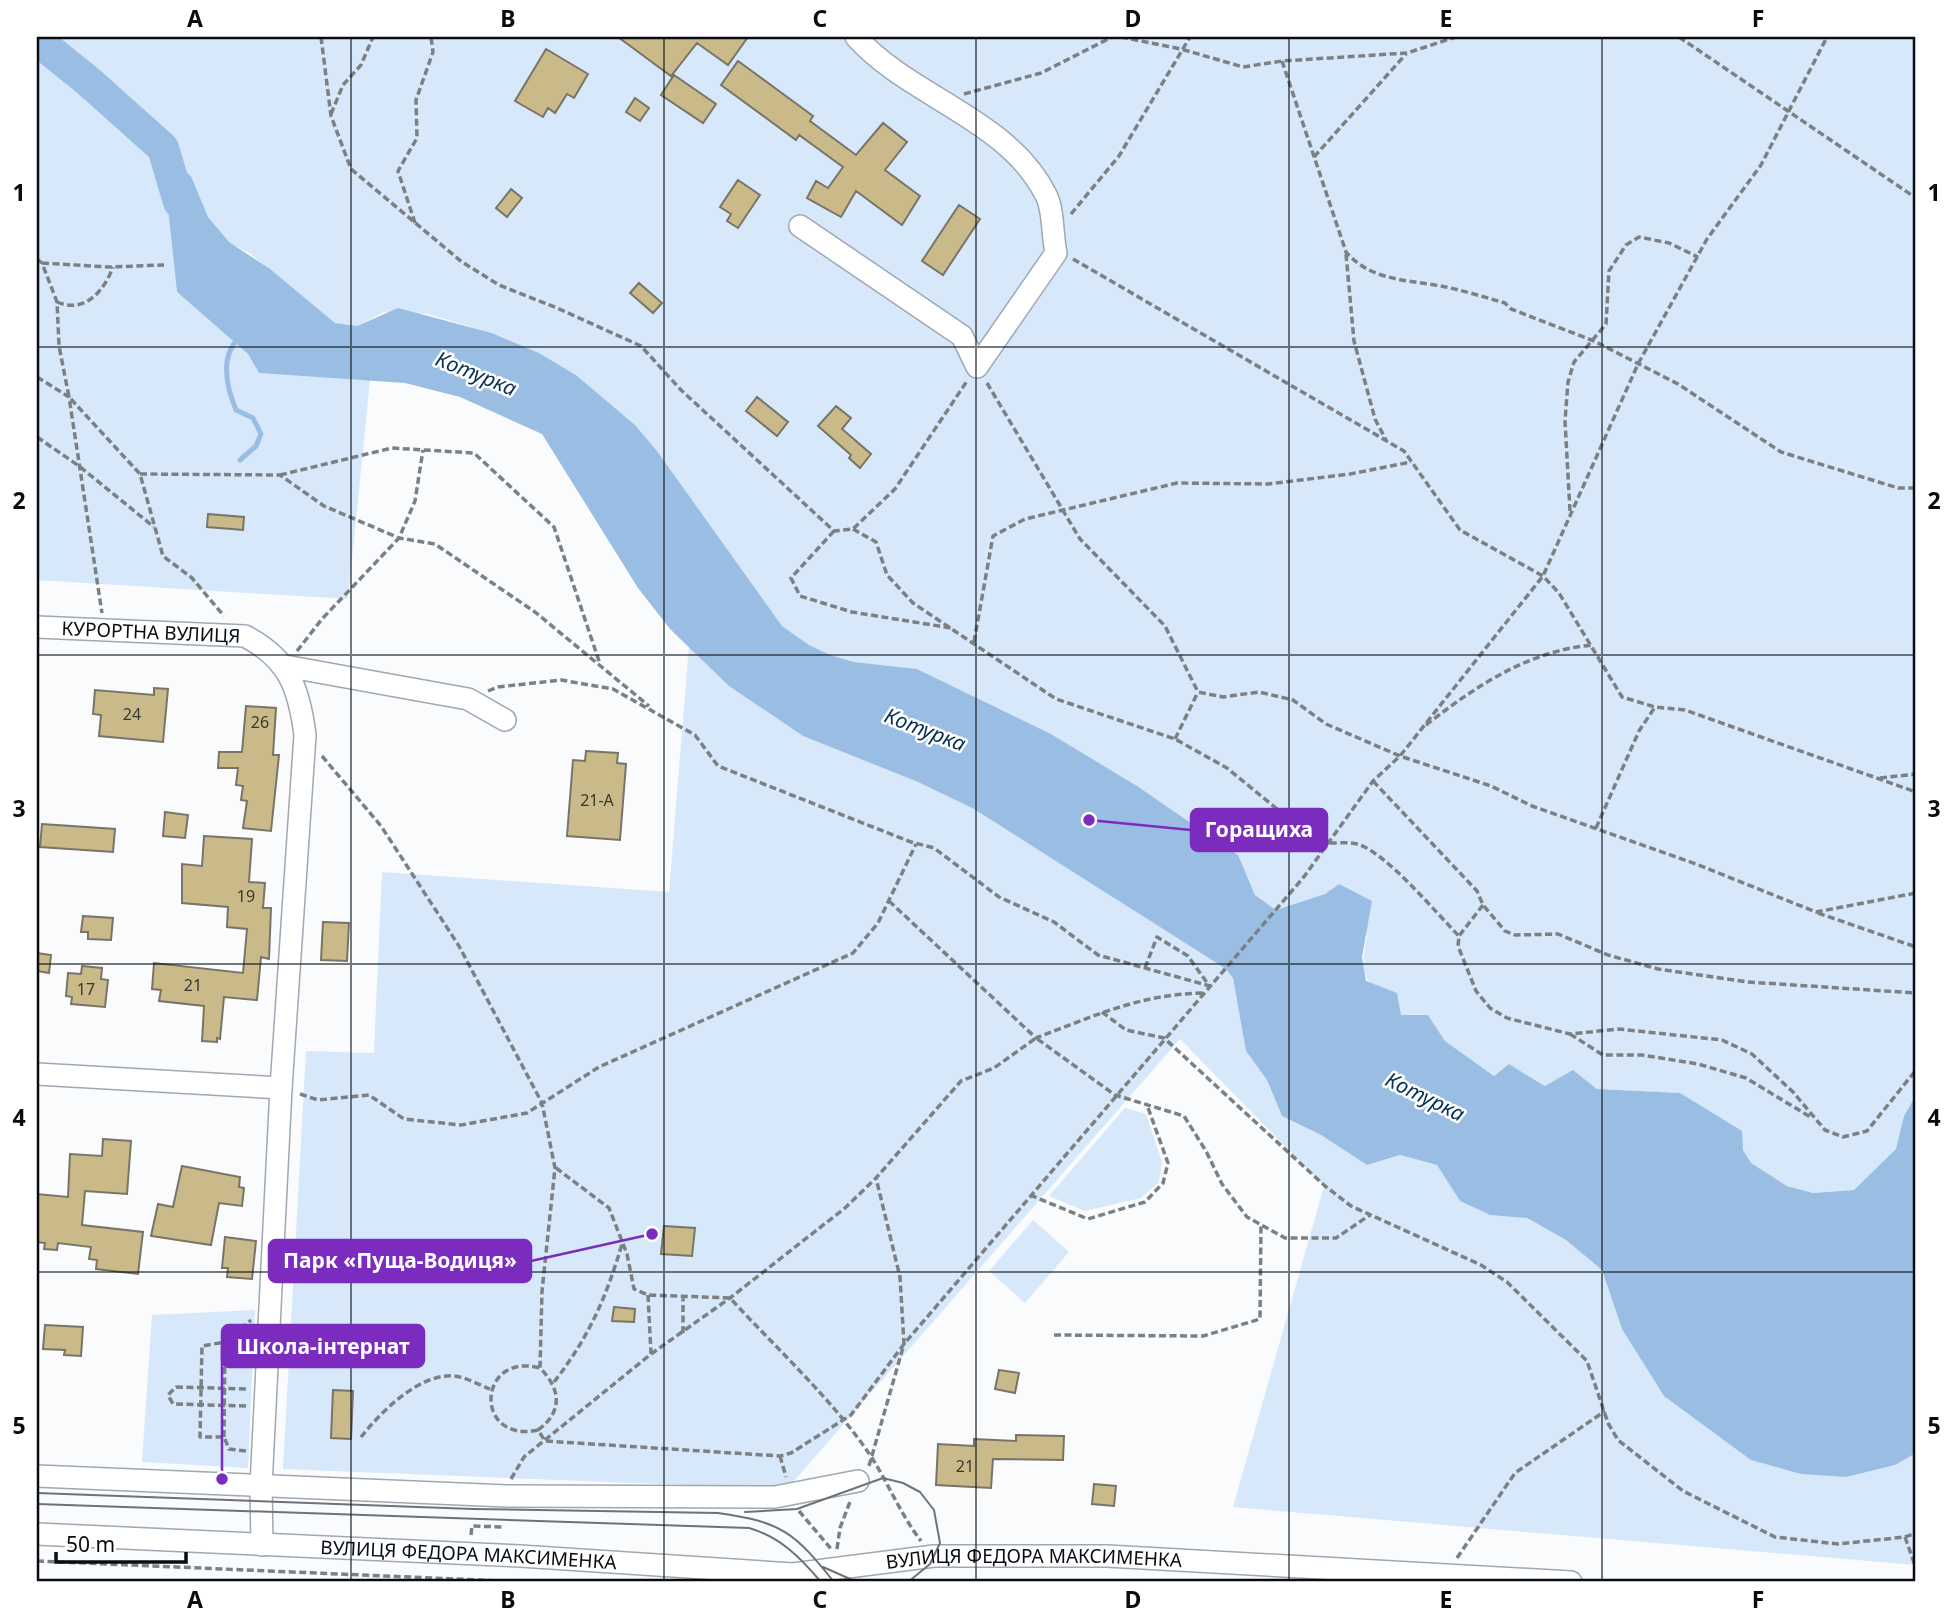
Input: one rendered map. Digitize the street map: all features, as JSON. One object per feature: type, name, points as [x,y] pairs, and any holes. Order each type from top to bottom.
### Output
[{"type":"street","points":[[800,226],[962,336],[977,367],[1056,253],[1048,197],[1030,170],[994,134],[884,62],[856,37]]},
{"type":"street","name":"КУРОРТНА ВУЛИЦЯ","points":[[37,627],[104,629],[253,641]]},
{"type":"street","points":[[253,641],[285,666],[300,699],[305,735],[281,1088],[261,1486],[262,1545]]},
{"type":"street","points":[[285,666],[468,699],[505,720]]},
{"type":"street","points":[[37,1074],[281,1088]]},
{"type":"street","points":[[37,1476],[507,1496],[775,1497],[858,1482]]},
{"type":"street","name":"ВУЛИЦЯ ФЕДОРА МАКСИМЕНКА","points":[[37,1534],[513,1556],[797,1578],[934,1556],[1107,1556],[1338,1576],[1571,1582]]},
{"type":"path","points":[[321,37],[331,116],[351,169],[462,262],[499,285],[641,346],[681,390],[834,530]]},
{"type":"path","points":[[416,225],[398,171],[417,138],[416,100],[433,52],[431,37]]},
{"type":"path","points":[[942,101],[1041,73],[1112,37]]},
{"type":"path","points":[[1121,37],[1181,49],[1243,67],[1282,61],[1407,53],[1456,37]]},
{"type":"path","points":[[1078,205],[1119,156],[1190,37]]},
{"type":"path","points":[[1679,37],[1916,198]]},
{"type":"path","points":[[545,1441],[780,1456],[791,1453],[844,1422],[904,1344],[1282,902],[1373,781],[1400,755],[1543,576],[1638,364],[1698,257],[1761,165],[1828,37]]},
{"type":"path","points":[[331,116],[342,85],[361,65],[370,38]]},
{"type":"path","points":[[1314,157],[1407,53]]},
{"type":"path","points":[[1282,61],[1346,252],[1354,341],[1375,419],[1387,442]]},
{"type":"path","points":[[1052,236],[1078,264],[1404,451],[1460,530],[1543,576],[1559,593],[1622,697],[1656,707],[1685,710],[1916,792]]},
{"type":"path","points":[[1571,513],[1565,421],[1569,382],[1574,362],[1606,324],[1609,271],[1626,245],[1640,237],[1669,243],[1698,257]]},
{"type":"path","points":[[1346,252],[1358,266],[1388,278],[1444,286],[1505,303],[1511,309],[1594,341],[1678,384],[1781,452],[1898,488],[1916,488]]},
{"type":"path","points":[[37,258],[42,263],[57,302],[59,346],[104,629]]},
{"type":"path","points":[[42,263],[113,267],[164,265]]},
{"type":"path","points":[[57,302],[73,307],[89,301],[113,267]]},
{"type":"path","points":[[853,529],[895,489],[977,367],[1080,538],[1165,626],[1198,692],[1223,698],[1258,692],[1293,700],[1326,724],[1400,755],[1490,786],[1532,806],[1916,947]]},
{"type":"path","points":[[37,377],[69,397],[140,474],[163,556],[192,578],[253,641]]},
{"type":"path","points":[[37,437],[79,466],[155,528]]},
{"type":"path","points":[[140,474],[281,475],[392,447],[474,453],[554,527],[600,666]]},
{"type":"path","points":[[285,666],[322,619],[399,538],[415,501],[424,450]]},
{"type":"path","points":[[974,642],[993,537],[1025,519],[1177,483],[1268,484],[1350,474],[1411,462]]},
{"type":"path","points":[[281,475],[324,506],[399,538],[435,544],[535,612],[656,712]]},
{"type":"path","points":[[953,628],[852,612],[800,596],[791,578],[834,530],[853,529],[876,542],[887,575],[913,603],[953,628],[974,642],[1056,699],[1175,739],[1227,768],[1288,818],[1321,852]]},
{"type":"path","points":[[1422,728],[1457,701],[1517,664],[1570,647],[1591,645]]},
{"type":"path","points":[[468,699],[498,687],[561,680],[613,689],[695,736],[718,766],[916,844],[934,848],[999,897],[1054,922],[1098,955],[1210,986]]},
{"type":"path","points":[[1175,739],[1198,692]]},
{"type":"path","points":[[1595,828],[1639,731],[1656,707]]},
{"type":"path","points":[[305,735],[381,826],[431,902],[459,946],[542,1103],[555,1168],[542,1291],[540,1368]]},
{"type":"path","points":[[1879,778],[1916,774]]},
{"type":"path","points":[[1373,781],[1477,891],[1483,905],[1505,931],[1515,935],[1558,934],[1608,955],[1658,969],[1748,982],[1916,993]]},
{"type":"path","points":[[1328,842],[1357,844],[1373,851],[1398,872],[1459,936]]},
{"type":"path","points":[[281,1088],[318,1100],[369,1095],[404,1119],[461,1125],[527,1113],[599,1067],[853,953],[878,923],[916,844]]},
{"type":"path","points":[[1816,912],[1916,893]]},
{"type":"path","points":[[889,900],[1036,1038],[1115,1095],[1184,1116],[1206,1151],[1222,1184],[1247,1217],[1285,1238],[1336,1238],[1370,1215]]},
{"type":"path","points":[[1483,905],[1459,936],[1458,946],[1472,982],[1490,1008],[1507,1018],[1570,1034],[1603,1055],[1642,1055],[1698,1064],[1746,1077],[1817,1121]]},
{"type":"path","points":[[1145,968],[1157,937],[1188,956],[1210,986]]},
{"type":"path","points":[[507,1496],[508,1488],[524,1457],[650,1354],[730,1298],[845,1208],[876,1178],[961,1081],[994,1068],[1036,1038],[1102,1013],[1166,993],[1203,993]]},
{"type":"path","points":[[1102,1013],[1126,1030],[1164,1038],[1325,1186],[1351,1206],[1481,1265],[1507,1282],[1587,1361],[1618,1440],[1683,1491],[1736,1520],[1775,1537],[1838,1544],[1905,1538],[1916,1533]]},
{"type":"path","points":[[1570,1034],[1619,1029],[1722,1040],[1752,1054],[1793,1092],[1825,1130],[1843,1137],[1867,1131],[1916,1070]]},
{"type":"path","points":[[1030,1195],[1088,1219],[1145,1202],[1163,1183],[1168,1163],[1147,1105]]},
{"type":"path","points":[[555,1168],[608,1208],[622,1243],[634,1289],[648,1295],[730,1298],[844,1422],[872,1458],[909,1526],[934,1556]]},
{"type":"path","points":[[780,1456],[797,1508],[836,1555],[840,1528],[858,1482],[867,1475],[904,1344],[900,1277],[876,1178]]},
{"type":"path","points":[[1054,1335],[1203,1336],[1260,1319],[1261,1225]]},
{"type":"path","points":[[554,1382],[578,1350],[606,1299],[622,1243]]},
{"type":"path","points":[[648,1295],[650,1354]]},
{"type":"path","points":[[683,1296],[683,1333]]},
{"type":"path","points":[[224,1437],[200,1437],[202,1346],[225,1342],[258,1314]]},
{"type":"path","points":[[225,1342],[224,1437],[229,1448],[250,1452]]},
{"type":"path","points":[[526,1364],[540,1368],[554,1382],[558,1397],[555,1412],[538,1430],[524,1433],[503,1426],[490,1406],[490,1390],[504,1370],[526,1364]]},
{"type":"path","points":[[360,1437],[384,1408],[426,1382],[454,1376],[490,1390]]},
{"type":"path","points":[[176,1387],[201,1387],[225,1388],[266,1398],[224,1406],[173,1404],[168,1395],[176,1387]]},
{"type":"path","points":[[1445,1577],[1515,1473],[1605,1410]]},
{"type":"path","points":[[538,1430],[545,1441]]},
{"type":"path","points":[[1905,1538],[1916,1568]]},
{"type":"path","points":[[37,1561],[525,1582]]},
{"type":"shaded area","points":[[37,37],[1916,37],[1916,1095],[1904,1116],[1897,1149],[1854,1190],[1813,1193],[1787,1186],[1751,1163],[1743,1150],[1680,1093],[1597,1089],[1573,1070],[1546,1086],[1509,1064],[1494,1076],[1445,1041],[1428,1015],[1401,1015],[1374,989],[1365,974],[1364,951],[1367,936],[1339,884],[1325,894],[1276,910],[1255,895],[1247,879],[1214,838],[1137,786],[1051,734],[917,669],[854,662],[809,645],[782,626],[657,451],[635,425],[576,375],[539,353],[492,333],[428,314],[384,312],[357,326],[335,323],[248,252],[229,243],[208,217],[191,176],[169,160],[164,171],[177,292],[248,354],[259,373],[370,380],[348,599],[37,580]]},
{"type":"shaded area","points":[[689,646],[729,686],[803,736],[918,782],[974,809],[1226,969],[1233,978],[1246,1051],[1267,1080],[1282,1116],[1321,1135],[1367,1165],[1400,1155],[1437,1165],[1460,1201],[1490,1215],[1526,1218],[1566,1240],[1602,1270],[1622,1329],[1895,1465],[1916,1453],[1916,1565],[1233,1507],[1324,1186],[1180,1039],[787,1489],[283,1469],[306,1051],[374,1053],[382,872],[669,892]]},
{"type":"shaded area","points":[[1125,1108],[1146,1114],[1162,1162],[1159,1182],[1141,1198],[1085,1211],[1049,1196]]},
{"type":"shaded area","points":[[1033,1220],[1069,1252],[1025,1303],[989,1271]]},
{"type":"shaded area","points":[[255,1310],[248,1468],[142,1462],[152,1315]]},
{"type":"water","points":[[169,160],[191,176],[208,217],[229,242],[270,269],[335,323],[357,326],[398,308],[492,333],[539,353],[576,375],[635,425],[657,451],[782,626],[809,645],[854,662],[917,669],[1051,734],[1137,786],[1238,855],[1255,895],[1276,910],[1325,894],[1339,884],[1372,901],[1362,957],[1366,981],[1397,993],[1401,1015],[1428,1015],[1445,1041],[1494,1076],[1509,1064],[1545,1086],[1573,1070],[1597,1089],[1680,1093],[1742,1131],[1743,1150],[1751,1163],[1787,1186],[1813,1193],[1854,1190],[1896,1149],[1904,1116],[1916,1095],[1916,1453],[1895,1465],[1846,1477],[1801,1474],[1751,1460],[1664,1396],[1622,1329],[1602,1270],[1566,1240],[1527,1218],[1490,1215],[1460,1201],[1437,1165],[1400,1155],[1367,1165],[1321,1135],[1282,1116],[1267,1080],[1246,1051],[1233,978],[1226,969],[974,809],[918,782],[803,736],[729,686],[670,629],[638,588],[542,434],[460,397],[405,383],[259,373],[248,354],[177,292],[164,171]]},
{"type":"building","points":[[618,37],[748,37],[728,65],[697,43],[671,76]]},
{"type":"building","points":[[546,49],[588,74],[574,98],[567,94],[555,113],[548,108],[543,117],[515,101]]},
{"type":"building","points":[[738,61],[813,116],[810,121],[856,155],[883,123],[907,142],[885,170],[920,196],[902,225],[856,191],[841,217],[807,198],[816,181],[828,188],[843,167],[799,135],[796,140],[721,85]]},
{"type":"building","points":[[674,75],[716,104],[703,123],[661,95]]},
{"type":"building","points":[[635,98],[649,108],[640,121],[626,112]]},
{"type":"building","points":[[738,180],[760,195],[738,228],[727,221],[731,214],[720,207]]},
{"type":"building","points":[[511,189],[522,198],[507,217],[496,208]]},
{"type":"building","points":[[959,205],[980,219],[943,275],[922,261]]},
{"type":"building","points":[[639,283],[662,303],[653,313],[630,293]]},
{"type":"building","points":[[757,397],[788,422],[777,436],[746,411]]},
{"type":"building","points":[[836,406],[851,418],[842,429],[871,454],[860,468],[849,458],[851,455],[818,426]]},
{"type":"building","points":[[208,514],[244,517],[243,530],[207,527]]},
{"type":"building","points":[[154,688],[168,689],[163,742],[99,736],[101,715],[93,714],[95,690],[154,695]]},
{"type":"building","points":[[246,706],[276,708],[273,755],[279,755],[271,831],[243,828],[247,801],[241,800],[243,786],[236,785],[238,768],[218,768],[219,752],[242,752]]},
{"type":"building","points":[[586,751],[618,753],[617,763],[626,764],[620,840],[567,836],[573,760],[585,761]]},
{"type":"building","points":[[165,812],[188,815],[185,838],[163,836]]},
{"type":"building","points":[[42,824],[115,829],[113,852],[40,847]]},
{"type":"building","points":[[204,836],[252,839],[249,882],[265,883],[263,908],[271,908],[269,959],[261,957],[257,1000],[224,997],[220,1039],[217,1038],[217,1042],[202,1041],[204,1006],[159,1001],[161,990],[152,989],[154,963],[243,973],[247,929],[227,927],[228,907],[182,903],[182,864],[202,866]]},
{"type":"building","points":[[83,916],[113,918],[111,940],[88,939],[88,932],[81,932]]},
{"type":"building","points":[[323,922],[349,923],[347,961],[321,960]]},
{"type":"building","points":[[37,953],[51,955],[49,973],[37,971]]},
{"type":"building","points":[[82,966],[102,968],[101,979],[108,980],[105,1007],[71,1004],[72,997],[66,996],[68,973],[81,974]]},
{"type":"building","points":[[103,1139],[131,1141],[127,1194],[85,1191],[82,1225],[143,1232],[138,1274],[96,1269],[97,1260],[89,1259],[91,1247],[58,1243],[57,1250],[44,1249],[45,1243],[37,1242],[37,1194],[68,1197],[70,1154],[102,1156]]},
{"type":"building","points":[[182,1166],[240,1177],[239,1187],[244,1188],[242,1206],[219,1203],[211,1245],[151,1236],[158,1204],[173,1207]]},
{"type":"building","points":[[664,1226],[695,1228],[692,1256],[661,1254]]},
{"type":"building","points":[[225,1237],[256,1241],[252,1279],[227,1277],[228,1268],[222,1268]]},
{"type":"building","points":[[614,1307],[635,1309],[634,1322],[612,1321]]},
{"type":"building","points":[[45,1325],[83,1327],[81,1356],[64,1355],[65,1350],[43,1349]]},
{"type":"building","points":[[999,1370],[1019,1373],[1015,1393],[995,1389]]},
{"type":"building","points":[[333,1390],[353,1391],[351,1439],[331,1438]]},
{"type":"building","points":[[1016,1435],[1064,1436],[1063,1460],[993,1459],[991,1488],[936,1485],[938,1444],[974,1446],[974,1439],[1016,1441]]},
{"type":"building","points":[[1094,1484],[1116,1486],[1114,1506],[1092,1504]]},
{"type":"waterway","name":"Котурка","points":[[37,40],[163,148],[179,202]]},
{"type":"waterway","points":[[239,338],[227,363],[230,392],[236,410],[253,418],[261,434],[256,446],[240,460]]},
{"type":"tram line","points":[[745,1512],[797,1509],[883,1478],[903,1483],[920,1492],[934,1510],[940,1543],[930,1564],[908,1582]]},
{"type":"tram line","points":[[37,1493],[473,1509],[718,1513],[758,1521],[785,1532],[808,1551],[834,1582]]},
{"type":"tram line","points":[[37,1504],[749,1528],[789,1549],[821,1582]]},
{"type":"tram line","points":[[823,1567],[857,1582]]},
{"type":"place","name":"Горащиха","points":[[1089,820]]},
{"type":"place","name":"Парк «Пуща-Водиця»","points":[[652,1234]]},
{"type":"place","name":"Школа-інтернат","points":[[222,1479]]}]
